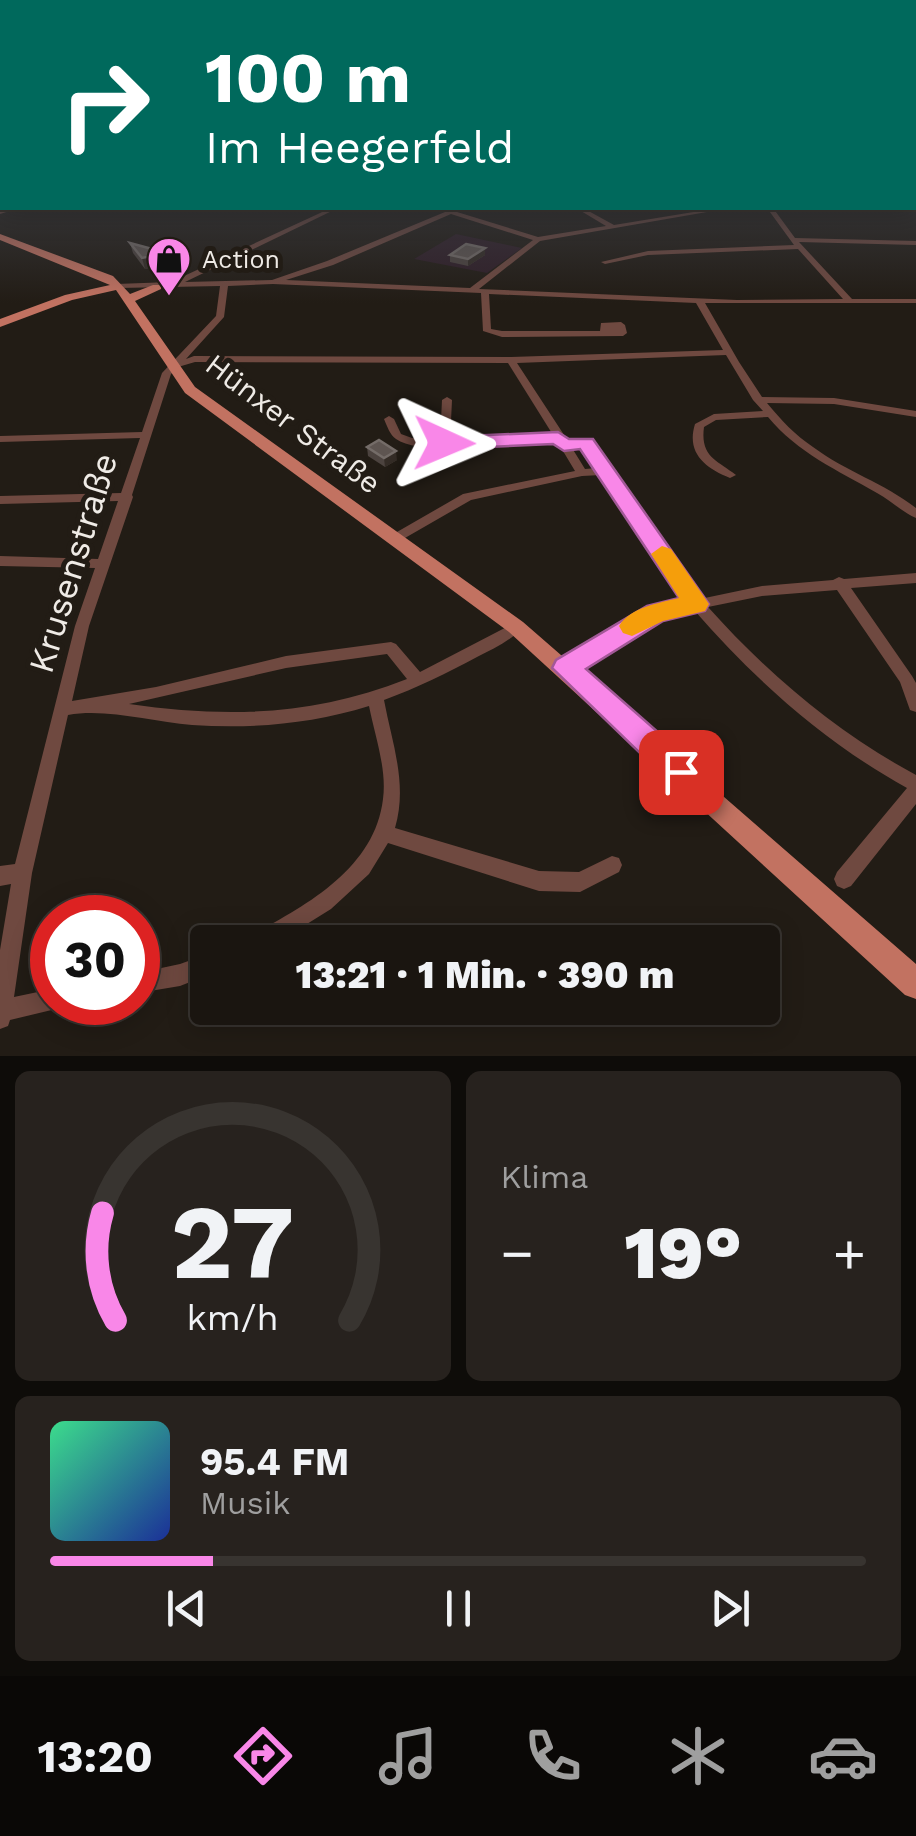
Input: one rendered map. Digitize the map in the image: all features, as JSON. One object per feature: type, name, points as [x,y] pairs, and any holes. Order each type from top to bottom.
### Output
[{"type":"main road","name":"Hünxer Straße","points":[[0,237],[109,278],[120,286],[178,358],[187,387],[256,442],[516,627],[916,984]]},
{"type":"main road","points":[[0,324],[69,297],[120,286]]},
{"type":"main road","points":[[130,299],[157,287]]},
{"type":"main road","points":[[163,390],[187,387]]},
{"type":"street","points":[[174,284],[332,210]]},
{"type":"street","points":[[120,286],[174,284],[253,292],[288,282],[456,210],[538,240]]},
{"type":"street","points":[[583,210],[613,227]]},
{"type":"street","points":[[470,292],[538,240],[715,210]]},
{"type":"street","points":[[771,210],[796,244],[849,302]]},
{"type":"street","points":[[606,262],[648,253],[916,242]]},
{"type":"street","points":[[273,282],[330,264]]},
{"type":"street","points":[[120,286],[223,289],[288,282],[699,300],[916,301]]},
{"type":"street","points":[[178,358],[220,316],[223,289]]},
{"type":"street","points":[[485,292],[487,331],[606,333]]},
{"type":"street","points":[[699,300],[758,400],[781,429],[812,452],[895,496],[916,514]]},
{"type":"street","points":[[178,358],[510,360],[730,352]]},
{"type":"street","points":[[178,358],[194,360]]},
{"type":"street","name":"Krusenstraße","points":[[0,1014],[22,873],[101,564],[146,435],[178,358]]},
{"type":"street","points":[[510,360],[582,473]]},
{"type":"street","points":[[444,443],[446,400]]},
{"type":"street","points":[[758,400],[834,400],[916,414]]},
{"type":"street","points":[[730,475],[699,452],[695,438],[699,426],[714,418],[770,414]]},
{"type":"street","points":[[389,419],[403,441],[586,443],[696,604],[787,694],[874,762],[916,787],[844,879]]},
{"type":"street","points":[[0,438],[146,435]]},
{"type":"street","points":[[394,539],[466,497],[605,471]]},
{"type":"street","points":[[0,500],[127,497]]},
{"type":"street","points":[[0,562],[101,564]]},
{"type":"street","points":[[839,582],[907,680],[916,705]]},
{"type":"street","points":[[566,668],[656,613],[762,590],[839,582],[913,582]]},
{"type":"street","points":[[95,706],[226,722],[298,719],[376,698],[516,627]]},
{"type":"street","points":[[63,709],[95,706],[286,662],[392,648],[418,680]]},
{"type":"street","points":[[286,925],[325,902],[366,864],[386,834],[392,796],[376,698]]},
{"type":"street","points":[[386,834],[539,881],[580,882],[612,865]]},
{"type":"street","points":[[0,876],[22,873]]},
{"type":"street","points":[[160,979],[190,971]]},
{"type":"street","points":[[0,1014],[30,1006]]},
{"type":"shaded area","points":[[456,234],[522,248],[487,273],[414,259]]},
{"type":"building","points":[[130,243],[167,253],[142,258]]},
{"type":"building","points":[[466,244],[485,248],[468,259],[450,255]]},
{"type":"building","points":[[379,440],[396,451],[384,458],[367,447]]},
{"type":"slow traffic","points":[[632,626],[656,613],[696,604],[662,554]]},
{"type":"place","name":"Action","points":[[169,297]]},
{"type":"route","points":[[444,443],[495,444],[558,438],[564,445],[586,443],[696,604],[656,613],[566,668],[681,772]]}]
